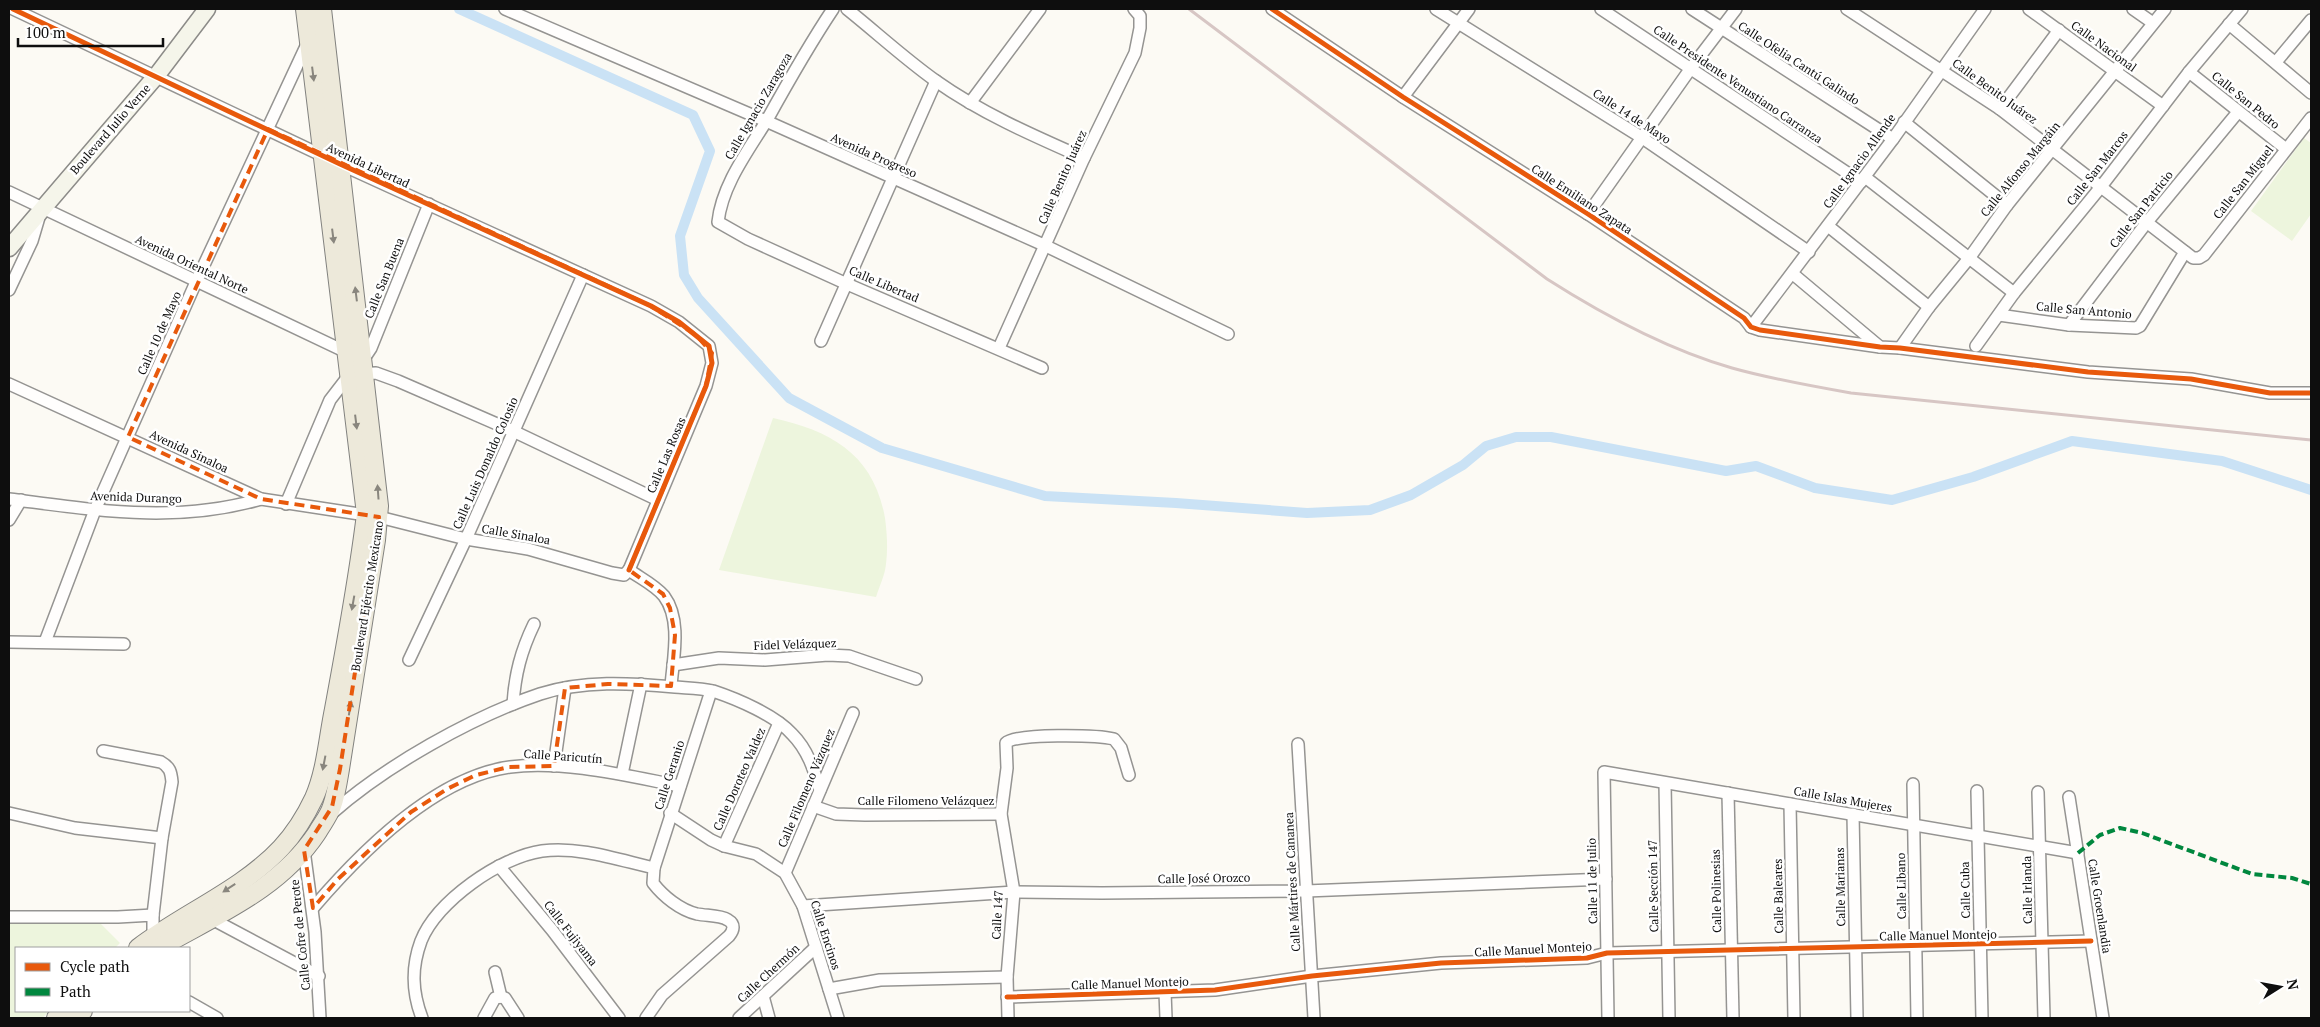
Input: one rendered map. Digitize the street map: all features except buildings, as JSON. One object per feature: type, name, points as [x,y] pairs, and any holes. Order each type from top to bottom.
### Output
[{"type":"main road","name":"Boulevard Ejército Mexicano","points":[[305,9],[347,353],[360,369]]},
{"type":"main road","name":"Boulevard Ejército Mexicano","points":[[141,947],[228,911],[260,890],[292,864],[304,850],[332,807],[340,769],[376,471],[360,369],[340,164],[322,9]]},
{"type":"main road","name":"Boulevard Ejército Mexicano","points":[[156,942],[269,860],[290,837],[314,798],[323,769],[358,572],[372,515]]},
{"type":"street","name":"Avenida Libertad","points":[[13,9],[156,75],[340,164],[651,306],[684,326],[709,346]]},
{"type":"street","name":"Boulevard Julio Verne","points":[[9,248],[156,75],[207,9]]},
{"type":"street","name":"Avenida Progreso","points":[[505,9],[766,121],[1046,246],[1228,334]]},
{"type":"street","name":"Calle Ignacio Zaragoza","points":[[718,222],[722,206],[736,172],[801,58],[833,9]]},
{"type":"street","points":[[847,9],[936,81],[970,102],[1039,138],[1084,158]]},
{"type":"street","points":[[970,102],[1040,9]]},
{"type":"street","name":"Calle Emiliano Zapata","points":[[1272,9],[1403,96],[1588,214],[1744,318],[1751,327],[1773,332],[1880,347],[2079,371],[2191,379],[2270,393],[2311,393]]},
{"type":"street","name":"Calle 14 de Mayo","points":[[1436,9],[1641,137],[1809,252]]},
{"type":"street","points":[[1403,96],[1468,9]]},
{"type":"street","name":"Calle Presidente Venustiano Carranza","points":[[1601,9],[1863,180],[1970,257],[2014,293]]},
{"type":"street","name":"Calle Ofelia Cantú Galindo","points":[[1692,9],[1893,139]]},
{"type":"street","points":[[1588,214],[1690,68],[1736,9]]},
{"type":"street","name":"Calle Benito Juárez","points":[[1847,9],[2000,109],[2189,255]]},
{"type":"street","name":"Calle Ignacio Allende","points":[[1751,327],[1863,180],[1986,9]]},
{"type":"street","points":[[2133,9],[2153,23]]},
{"type":"street","name":"Calle Alfonso Margáin","points":[[1900,348],[1929,306],[1970,257],[2007,205],[2165,9]]},
{"type":"street","name":"Calle San Marcos","points":[[1976,346],[2014,293],[2100,188],[2189,72],[2242,9]]},
{"type":"street","name":"Calle Nacional","points":[[2032,10],[2163,106]]},
{"type":"street","name":"Calle Benito Juárez","points":[[999,348],[1084,158],[1136,53],[1140,38],[1137,12]]},
{"type":"street","points":[[2276,62],[2311,20]]},
{"type":"street","points":[[2230,24],[2311,93]]},
{"type":"street","points":[[2000,109],[2059,30]]},
{"type":"street","name":"Calle 10 de Mayo","points":[[45,642],[95,510],[196,282],[309,40]]},
{"type":"street","name":"Calle San Pedro","points":[[2189,72],[2286,149]]},
{"type":"street","points":[[821,341],[891,178],[936,81]]},
{"type":"street","name":"Calle San Patricio","points":[[2069,325],[2147,222],[2238,112]]},
{"type":"street","name":"Calle San Miguel","points":[[2189,255],[2199,258],[2204,255],[2311,118]]},
{"type":"street","points":[[1904,122],[2007,205]]},
{"type":"street","name":"Avenida Oriental Norte","points":[[9,192],[347,353]]},
{"type":"street","name":"Calle San Buena","points":[[286,504],[336,388],[360,369],[371,348],[429,204]]},
{"type":"street","points":[[9,290],[32,241],[42,208]]},
{"type":"street","name":"Calle Libertad","points":[[718,222],[748,239],[847,284],[1042,368]]},
{"type":"street","points":[[1828,226],[1929,306]]},
{"type":"street","name":"Calle San Antonio","points":[[1999,315],[2069,325],[2138,327],[2189,255]]},
{"type":"street","points":[[1793,274],[1880,347]]},
{"type":"street","name":"Calle Luis Donaldo Colosio","points":[[409,660],[466,539],[584,275]]},
{"type":"street","name":"Calle Las Rosas","points":[[629,570],[706,386],[712,363],[709,346]]},
{"type":"street","points":[[360,369],[398,381],[513,431],[658,500]]},
{"type":"street","name":"Avenida Sinaloa","points":[[9,384],[261,498],[286,504],[372,515]]},
{"type":"street","name":"Avenida Durango","points":[[9,499],[123,513],[218,510],[261,498]]},
{"type":"street","points":[[9,520],[21,500]]},
{"type":"street","name":"Calle Sinaloa","points":[[372,515],[466,539],[528,548],[612,573],[624,575],[629,570]]},
{"type":"street","points":[[629,570],[663,594],[670,608],[675,635],[671,686]]},
{"type":"street","points":[[514,704],[516,670],[523,647],[534,624]]},
{"type":"street","points":[[9,642],[124,644]]},
{"type":"street","name":"Fidel Velázquez","points":[[673,665],[719,658],[765,660],[828,655],[849,656],[916,679]]},
{"type":"street","points":[[326,818],[362,790],[432,744],[514,704],[565,688],[608,684],[671,686],[711,691],[743,703],[779,723],[792,733],[803,747],[814,767],[820,790]]},
{"type":"street","points":[[622,774],[641,684]]},
{"type":"street","points":[[554,766],[565,688]]},
{"type":"street","name":"Calle Geranio","points":[[654,868],[711,691]]},
{"type":"street","name":"Calle Filomeno Vázquez","points":[[785,873],[853,713]]},
{"type":"street","name":"Calle Doroteo Valdez","points":[[724,846],[779,723]]},
{"type":"street","name":"Calle Filomeno Velázquez","points":[[813,806],[826,812],[855,815],[1001,814],[1007,768],[1006,743],[1014,738],[1046,736],[1114,739],[1121,748],[1129,775]]},
{"type":"street","name":"Calle Mártires de Cananea","points":[[1298,744],[1314,1018]]},
{"type":"street","points":[[103,751],[152,760],[168,766],[171,773],[172,782],[162,838],[153,915],[156,942]]},
{"type":"street","name":"Calle Paricutín","points":[[312,908],[338,879],[412,812],[447,789],[476,775],[509,767],[554,766],[622,774],[680,786]]},
{"type":"street","name":"Calle Islas Mujeres","points":[[1604,772],[2078,853]]},
{"type":"street","name":"Calle 11 de Julio","points":[[1604,772],[1608,1018]]},
{"type":"street","name":"Calle Sección 147","points":[[1665,783],[1669,1018]]},
{"type":"street","name":"Calle Libano","points":[[1913,784],[1917,1018]]},
{"type":"street","name":"Calle Cuba","points":[[1977,791],[1982,1018]]},
{"type":"street","name":"Calle Irlanda","points":[[2038,792],[2044,1018]]},
{"type":"street","name":"Calle Polinesias","points":[[1728,793],[1733,1018]]},
{"type":"street","name":"Calle Groenlandia","points":[[2069,797],[2103,1018]]},
{"type":"street","name":"Calle Baleares","points":[[1790,804],[1794,1018]]},
{"type":"street","points":[[9,814],[74,828],[162,838]]},
{"type":"street","name":"Calle Encinos","points":[[670,814],[724,846],[756,854],[785,873],[803,906],[838,1018]]},
{"type":"street","name":"Calle 147","points":[[1001,814],[1014,892],[1007,977],[1008,1018]]},
{"type":"street","name":"Calle Marianas","points":[[1853,814],[1856,1018]]},
{"type":"street","name":"Calle Cofre de Perote","points":[[304,850],[319,976],[320,1018]]},
{"type":"street","points":[[422,1018],[414,999],[413,984],[415,960],[427,929],[454,899],[475,881],[499,866],[541,852],[561,850],[654,868],[653,883],[677,905],[695,914],[730,920],[734,930],[729,936],[662,995],[646,1018]]},
{"type":"street","name":"Calle Fujiyama","points":[[499,866],[552,930],[619,1018]]},
{"type":"street","name":"Calle José Orozco","points":[[803,906],[1014,892],[1306,891],[1606,880]]},
{"type":"street","points":[[9,916],[118,917],[153,915]]},
{"type":"street","points":[[210,918],[319,976]]},
{"type":"street","name":"Calle Manuel Montejo","points":[[1007,997],[1215,990],[1312,976],[1441,963],[1588,958],[1607,953],[2091,941]]},
{"type":"street","name":"Calle Chermón","points":[[739,1018],[816,947]]},
{"type":"street","points":[[495,972],[501,997]]},
{"type":"street","points":[[829,989],[880,980],[1007,977]]},
{"type":"street","points":[[1165,992],[1166,1018]]},
{"type":"street","points":[[763,996],[769,1018]]},
{"type":"street","points":[[484,1018],[495,998],[501,997],[505,998],[518,1018]]},
{"type":"street","points":[[190,1003],[217,1018]]},
{"type":"highlighted area","points":[[268,129],[651,306],[696,335],[712,353],[706,386],[629,570],[663,594],[670,608],[675,635],[671,686],[608,684],[565,688],[554,766],[509,767],[476,775],[447,789],[411,812],[338,879],[313,908],[304,850],[332,807],[340,769],[379,517],[261,499],[128,437]]},
{"type":"green space","points":[[2304,138],[2311,143],[2311,214],[2292,241],[2251,211]]},
{"type":"green space","points":[[773,418],[814,430],[831,439],[847,449],[860,462],[871,478],[879,496],[885,518],[887,541],[885,568],[876,597],[719,570]]},
{"type":"green space","points":[[100,923],[120,943],[116,947],[15,947],[15,1012],[49,1012],[42,1018],[9,1018],[9,924]]},
{"type":"waterway","points":[[459,9],[693,115],[710,151],[680,236],[684,275],[698,298],[789,398],[882,448],[1045,496],[1307,513],[1370,510],[1411,495],[1463,465],[1486,446],[1516,437],[1551,437],[1726,471],[1756,466],[1815,488],[1892,500],[1973,477],[2072,441],[2222,461],[2311,490]]},
{"type":"railway","points":[[1189,9],[1547,279],[1591,306],[1636,330],[1683,351],[1747,372],[1851,393],[2311,440]]},
{"type":"marked path","points":[[2078,853],[2100,835],[2120,828],[2142,833],[2252,874],[2292,878],[2311,884]]},
{"type":"cycle path","points":[[13,9],[340,164],[651,306],[679,322],[709,346],[712,363],[706,386],[629,570]]},
{"type":"cycle path","points":[[1272,9],[1403,97],[1588,214],[1744,318],[1751,327],[1760,330],[1880,347],[2088,372],[2191,379],[2270,393],[2311,393]]},
{"type":"cycle path","points":[[1007,997],[1215,990],[1312,976],[1441,963],[1587,958],[1607,953],[2091,941]]}]
